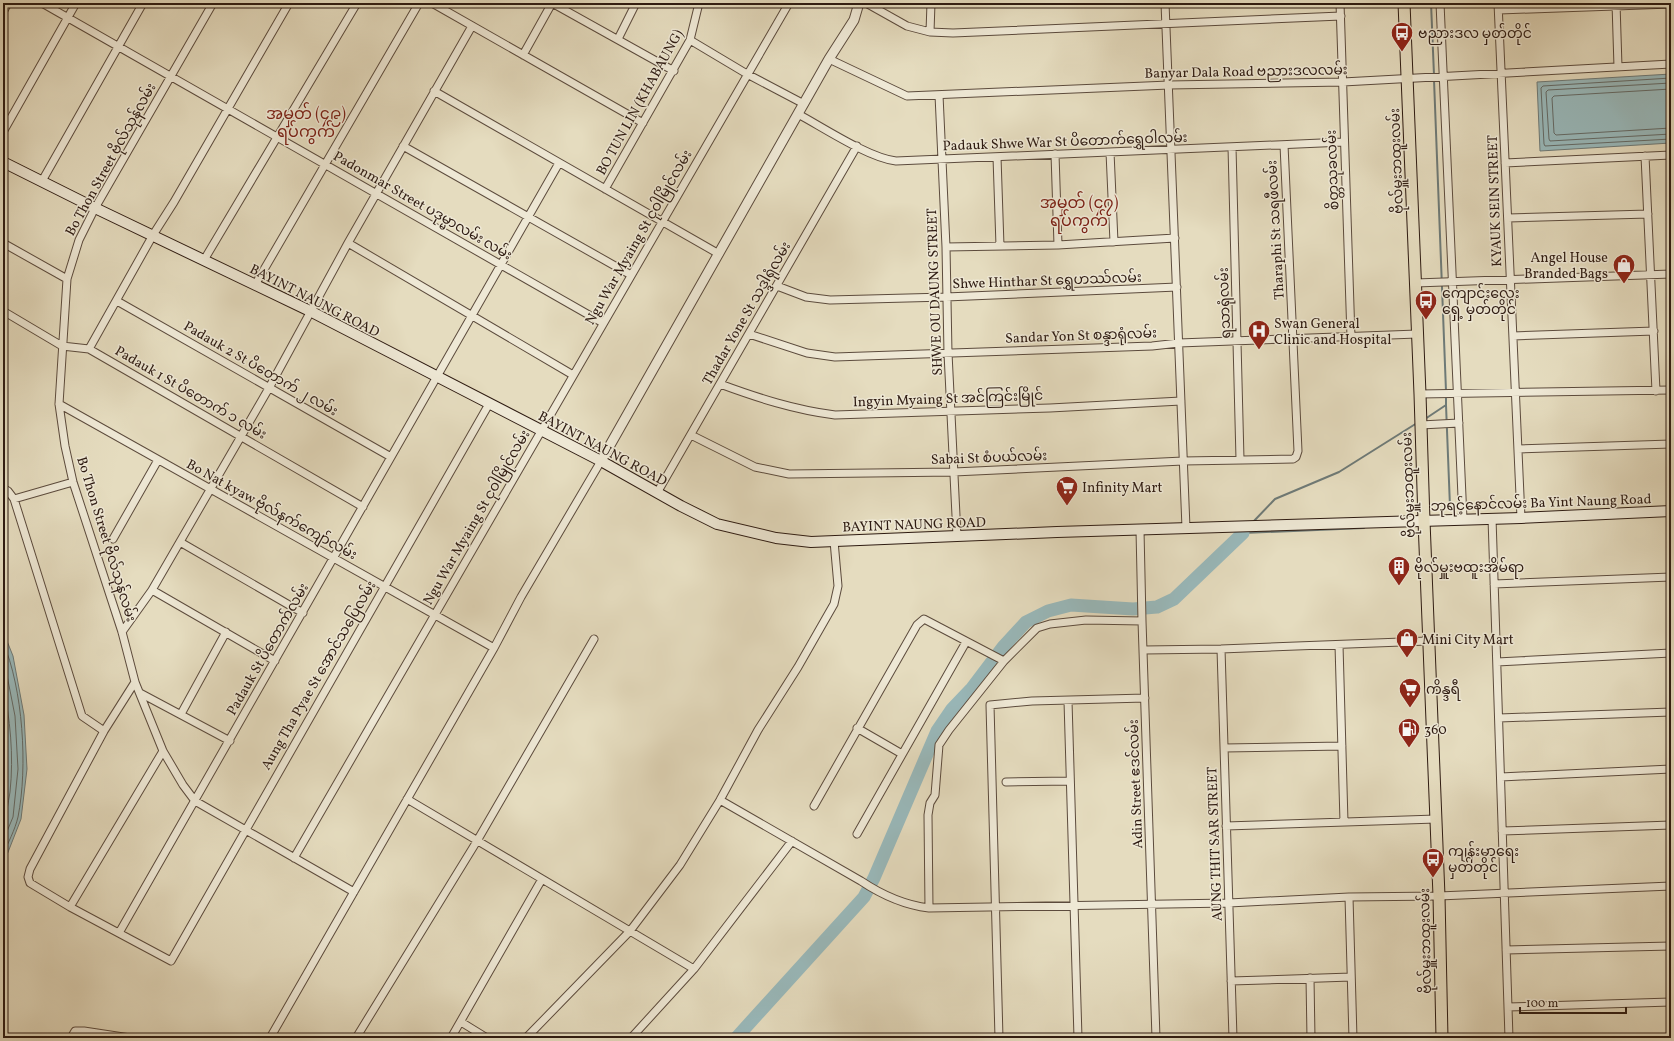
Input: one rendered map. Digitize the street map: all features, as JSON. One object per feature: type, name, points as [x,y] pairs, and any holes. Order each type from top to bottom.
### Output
[{"type":"main road","name":"ဗိုလ်မှူးဘထူးလမ်း","points":[[1404,3],[1420,394],[1426,425],[1424,521],[1439,896],[1442,1038]]},
{"type":"main road","name":"BAYINT NAUNG ROAD","points":[[3,162],[95,208],[310,311],[601,461],[717,524],[776,538],[811,542],[1244,527]]},
{"type":"main road","name":"ဘုရင့်နောင်လမ်း Ba Yint Naung Road","points":[[1244,527],[1521,518],[1671,511]]},
{"type":"street","points":[[3,12],[8,3]]},
{"type":"street","name":"Padonmar Street ပဒုမ္မာလမ်း လမ်း","points":[[42,3],[603,323]]},
{"type":"street","points":[[3,132],[76,3]]},
{"type":"street","points":[[42,181],[143,3]]},
{"type":"street","name":"Bo Thon Street ဗိုလ်သုန်လမ်း","points":[[212,3],[95,208],[79,240],[67,279],[62,346],[59,404],[65,446],[72,482],[122,632],[136,682],[163,751],[183,785],[195,801],[354,892]]},
{"type":"street","points":[[89,349],[117,302],[153,235],[174,202],[289,3]]},
{"type":"street","points":[[204,260],[357,3]]},
{"type":"street","points":[[256,285],[419,3]]},
{"type":"street","points":[[432,3],[643,123]]},
{"type":"street","points":[[523,55],[552,3],[674,71]]},
{"type":"street","points":[[618,39],[636,3]]},
{"type":"street","name":"BO TUN LIN (KHABAUNG)","points":[[605,189],[674,71],[690,40],[699,3]]},
{"type":"street","name":"Ngu War Myaing St ငုဝါမြိုင်လမ်း","points":[[294,858],[789,3]]},
{"type":"street","points":[[270,1038],[798,114],[854,20],[860,3]]},
{"type":"street","points":[[866,3],[907,26],[930,32],[953,33],[1341,16]]},
{"type":"street","points":[[930,32],[931,3]]},
{"type":"street","points":[[1165,3],[1186,528]]},
{"type":"street","name":"စိတ္တသုခလမ်း","points":[[1340,3],[1351,337]]},
{"type":"street","points":[[1440,3],[1444,76],[1454,394],[1463,519]]},
{"type":"street","points":[[1616,4],[1618,67]]},
{"type":"street","points":[[1499,6],[1671,4]]},
{"type":"street","name":"KYAUK SEIN STREET","points":[[1499,6],[1521,518]]},
{"type":"street","points":[[122,632],[152,590],[269,388],[376,193],[472,26]]},
{"type":"street","points":[[690,40],[747,74],[804,104]]},
{"type":"street","name":"Banyar Dala Road ဗညားဒလလမ်း","points":[[830,59],[907,96],[1169,85],[1343,82],[1671,64]]},
{"type":"street","points":[[434,91],[719,254]]},
{"type":"street","name":"SHWE OU DAUNG STREET","points":[[939,95],[946,247],[948,353],[957,536]]},
{"type":"street","name":"Padauk Shwe War St ပိတောက်ရွှေဝါလမ်း","points":[[798,114],[857,146],[887,160],[896,161],[1344,142]]},
{"type":"street","name":"Tharaphi St သရဖီလမ်း","points":[[1284,145],[1298,451],[1296,457]]},
{"type":"street","points":[[403,146],[631,275]]},
{"type":"street","name":"Thadar Yone St သဒ္ဒါရုံလမ်း","points":[[658,493],[857,146]]},
{"type":"street","name":"ရသာရုံလမ်း","points":[[1232,147],[1240,459]]},
{"type":"street","points":[[1110,152],[1114,242]]},
{"type":"street","points":[[1055,154],[1058,245]]},
{"type":"street","points":[[1505,162],[1671,155]]},
{"type":"street","points":[[1645,156],[1656,391]]},
{"type":"street","points":[[996,157],[1000,246]]},
{"type":"street","name":"Padauk St ပိတောက်လမ်း","points":[[119,933],[559,163]]},
{"type":"street","points":[[1508,218],[1648,214]]},
{"type":"street","points":[[946,247],[1058,245],[1175,238]]},
{"type":"street","points":[[3,243],[67,279]]},
{"type":"street","points":[[348,243],[573,375]]},
{"type":"street","points":[[1416,283],[1671,274]]},
{"type":"street","name":"Shwe Hinthar St ရွှေဟဿ်လမ်း","points":[[777,286],[806,297],[830,300],[946,297],[1177,287]]},
{"type":"street","name":"Padauk 2 St ပိတောက် ၂ လမ်း","points":[[117,302],[391,457]]},
{"type":"street","name":"Padauk 1 St ပိတောက် ၁ လမ်း","points":[[3,311],[62,346],[89,349],[241,435],[363,507]]},
{"type":"street","points":[[1513,336],[1654,331]]},
{"type":"street","name":"Sandar Yon St စန္ဒာရုံလမ်း","points":[[749,334],[807,353],[835,357],[1152,346],[1178,343],[1417,334]]},
{"type":"street","name":"Ingyin Myaing St အင်ကြင်းမြိုင်","points":[[720,384],[757,398],[810,412],[835,415],[1181,401]]},
{"type":"street","points":[[1420,394],[1671,390]]},
{"type":"street","name":"Bo Nat kyaw ဗိုလ်နက်ကျော်လမ်း","points":[[59,404],[494,648]]},
{"type":"street","name":"Aung Tha Pyae St အောင်သပြေလမ်း","points":[[119,933],[171,961],[244,830],[489,404]]},
{"type":"street","points":[[1426,425],[1456,424]]},
{"type":"street","name":"Sabai St စံပယ်လမ်း","points":[[691,435],[755,467],[789,474],[954,472],[1184,461],[1293,459],[1296,457]]},
{"type":"street","points":[[1518,449],[1671,444]]},
{"type":"street","points":[[114,539],[158,460]]},
{"type":"street","points":[[14,499],[72,482]]},
{"type":"street","points":[[3,488],[8,491],[14,499],[82,716],[104,731]]},
{"type":"street","points":[[1492,518],[1509,1038]]},
{"type":"street","name":"Adin Street ဧဒင်လမ်း","points":[[1140,530],[1141,600],[1144,650],[1156,1038]]},
{"type":"street","points":[[526,1038],[630,931],[680,866],[720,800],[758,730],[798,667],[834,604],[838,586],[834,541]]},
{"type":"street","points":[[180,542],[303,613]]},
{"type":"street","points":[[1494,584],[1671,577]]},
{"type":"street","points":[[152,590],[275,661]]},
{"type":"street","points":[[929,908],[928,814],[930,803],[935,796],[939,745],[949,730],[1001,659],[1037,628],[1050,624],[1086,620],[1142,617]]},
{"type":"street","points":[[814,806],[857,728],[917,625],[921,621],[924,619],[1001,659]]},
{"type":"street","points":[[180,714],[226,632]]},
{"type":"street","points":[[356,1038],[477,841],[594,639]]},
{"type":"street","points":[[1144,650],[1221,649],[1428,641]]},
{"type":"street","points":[[857,834],[966,642]]},
{"type":"street","points":[[1339,645],[1344,822]]},
{"type":"street","name":"AUNG THIT SAR STREET","points":[[1221,649],[1233,1038]]},
{"type":"street","points":[[1497,662],[1671,653]]},
{"type":"street","points":[[119,933],[70,907],[30,883],[28,877],[30,870],[104,731],[136,682]]},
{"type":"street","points":[[140,693],[230,741]]},
{"type":"street","points":[[999,1038],[990,705],[1032,701],[1145,698]]},
{"type":"street","points":[[1068,701],[1078,1038]]},
{"type":"street","points":[[1499,718],[1671,712]]},
{"type":"street","points":[[857,728],[902,754]]},
{"type":"street","points":[[1224,748],[1342,746]]},
{"type":"street","points":[[70,907],[163,751]]},
{"type":"street","points":[[1501,777],[1671,769]]},
{"type":"street","points":[[1006,782],[1070,781]]},
{"type":"street","points":[[407,799],[694,969]]},
{"type":"street","points":[[720,800],[861,881],[878,893],[914,907],[996,908],[1074,905],[1229,903],[1349,897],[1439,896],[1671,886]]},
{"type":"street","points":[[1226,826],[1436,819]]},
{"type":"street","points":[[1502,831],[1671,825]]},
{"type":"street","points":[[631,1038],[694,969],[792,841]]},
{"type":"street","points":[[451,1038],[542,879]]},
{"type":"street","points":[[1349,897],[1353,1038]]},
{"type":"street","points":[[1506,950],[1671,946]]},
{"type":"street","points":[[1231,981],[1351,977]]},
{"type":"street","points":[[1310,978],[1311,1038]]},
{"type":"street","points":[[1508,1007],[1671,1002]]},
{"type":"street","points":[[461,1022],[487,1038]]},
{"type":"street","points":[[71,1038],[75,1032],[84,1030],[130,1038]]},
{"type":"water","points":[[1671,74],[1671,143],[1540,151],[1537,82]]},
{"type":"water","points":[[3,631],[13,656],[24,715],[27,769],[21,819],[3,865]]},
{"type":"waterway","points":[[1431,3],[1434,75]]},
{"type":"waterway","points":[[1434,80],[1446,391]]},
{"type":"waterway","points":[[1425,419],[1446,405],[1446,395]]},
{"type":"waterway","points":[[1446,405],[1450,507]]},
{"type":"waterway","points":[[1253,522],[1275,499],[1339,472],[1417,423]]},
{"type":"waterway","points":[[1243,533],[1364,528]]},
{"type":"waterway","points":[[736,1038],[864,897],[874,878],[937,731],[952,709],[972,688],[1003,647],[1026,622],[1048,611],[1071,605],[1133,609],[1157,607],[1174,599],[1243,533]]},
{"type":"place","name":"ဗညားဒလ မှတ်တိုင်","points":[[1402,52]]},
{"type":"place","name":"Angel House Branded Bags","points":[[1624,284]]},
{"type":"place","name":"ကျောင်းလေး ရှေ့ မှတ်တိုင်","points":[[1426,320]]},
{"type":"place","name":"Swan General Clinic and Hospital","points":[[1259,350]]},
{"type":"place","name":"Infinity Mart","points":[[1067,506]]},
{"type":"place","name":"ဗိုလ်မှူးဗထူးအိမ်ရာ","points":[[1399,586]]},
{"type":"place","name":"Mini City Mart","points":[[1407,658]]},
{"type":"place","name":"ကိန္ဒရီ","points":[[1410,708]]},
{"type":"place","name":"360","points":[[1409,748]]},
{"type":"place","name":"ကျန်းမာရေး မှတ်တိုင်","points":[[1433,878]]},
{"type":"district","name":"အမှတ် (၄၉) ရပ်ကွက်","points":[[306,122]]},
{"type":"district","name":"အမှတ် (၄၇) ရပ်ကွက်","points":[[1079,211]]}]
